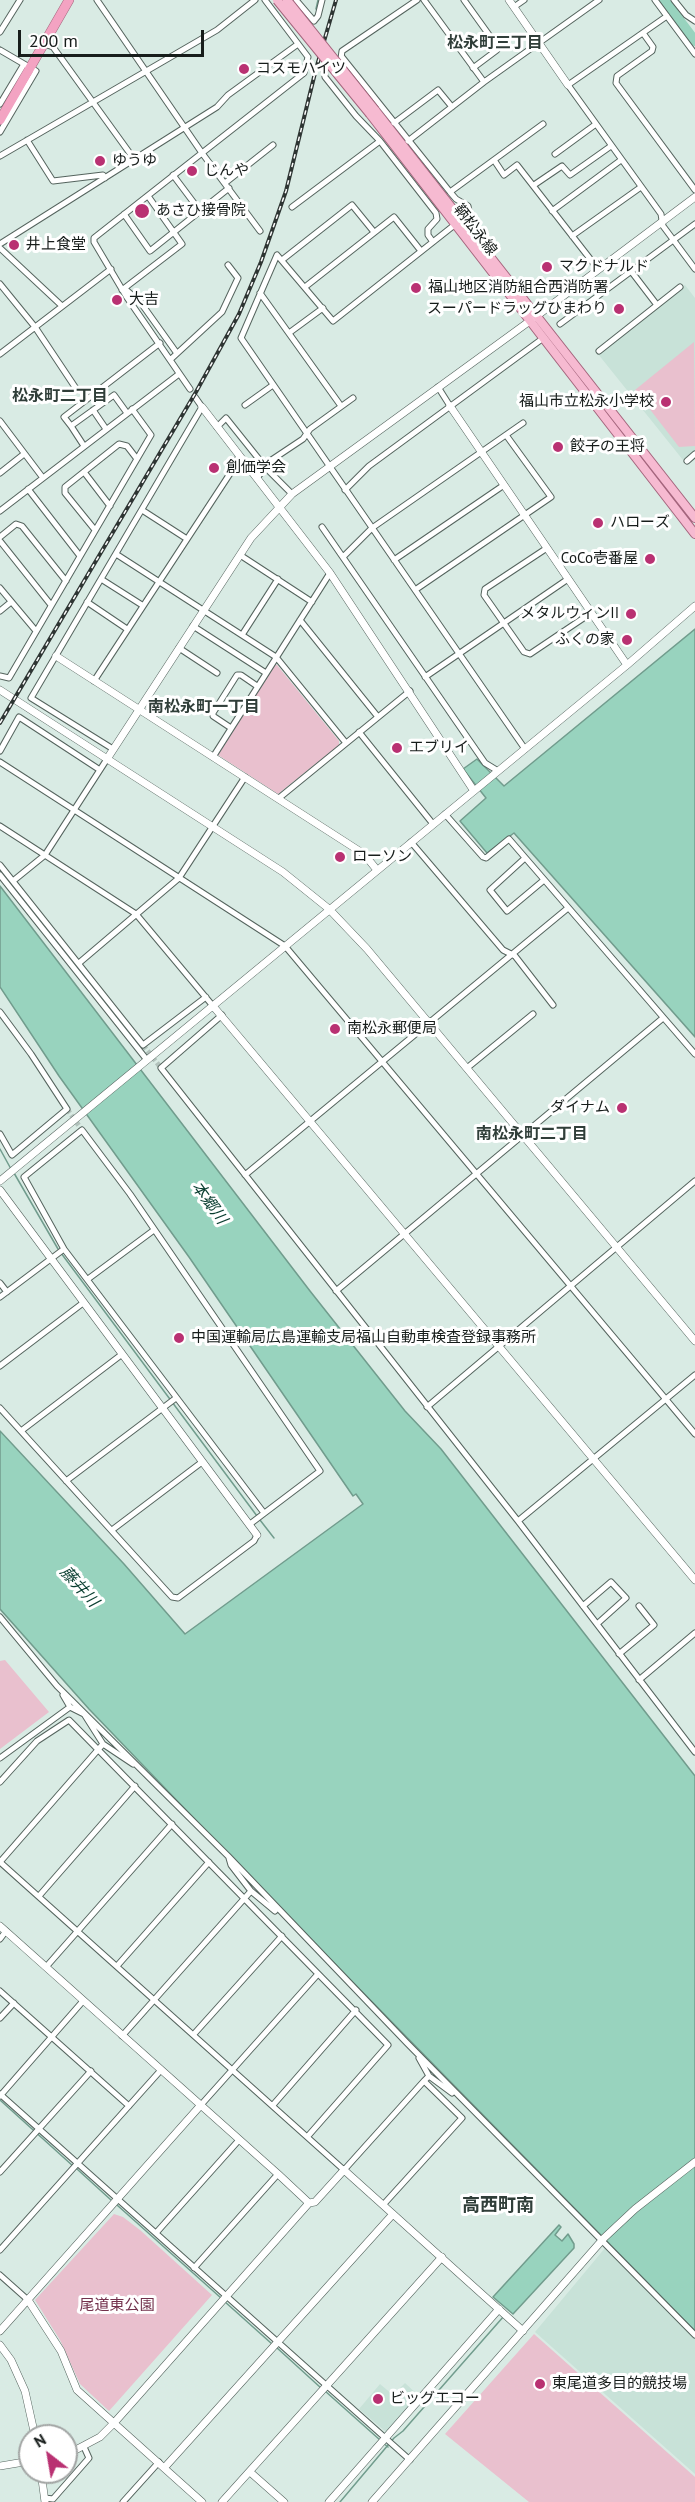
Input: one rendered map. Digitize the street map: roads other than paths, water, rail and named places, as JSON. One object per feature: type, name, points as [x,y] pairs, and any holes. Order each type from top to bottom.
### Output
[{"type":"highway","points":[[0,120],[27,65],[44,44],[69,0]]},
{"type":"main road","name":"鞆松永線","points":[[277,0],[462,219],[695,518]]},
{"type":"main road","name":"鞆松永線","points":[[286,0],[373,112],[453,225],[695,534]]},
{"type":"street","points":[[0,32],[20,0]]},
{"type":"street","points":[[97,0],[183,128],[260,231]]},
{"type":"street","points":[[0,156],[217,30],[255,0]]},
{"type":"street","points":[[190,389],[94,242],[94,238],[304,73],[308,57],[265,0]]},
{"type":"street","points":[[296,0],[314,21]]},
{"type":"street","points":[[293,36],[314,21],[318,16],[322,0]]},
{"type":"street","points":[[404,0],[408,6]]},
{"type":"street","points":[[417,0],[342,51],[342,57],[450,192],[456,199],[468,206],[469,211],[462,219],[333,321],[277,255],[241,338],[525,749]]},
{"type":"street","points":[[424,0],[484,82]]},
{"type":"street","points":[[464,0],[497,46],[497,50],[473,68]]},
{"type":"street","points":[[524,0],[512,3],[661,214],[662,222],[673,240],[695,269]]},
{"type":"street","points":[[408,141],[484,82],[599,0]]},
{"type":"street","points":[[655,0],[695,54]]},
{"type":"street","points":[[674,0],[686,15],[695,21]]},
{"type":"street","points":[[568,85],[667,16]]},
{"type":"street","points":[[644,33],[653,47],[652,51],[617,76],[616,83],[695,190]]},
{"type":"street","points":[[44,44],[53,47],[134,159]]},
{"type":"street","points":[[62,306],[0,246],[216,107],[228,95],[298,44]]},
{"type":"street","points":[[0,50],[36,71],[0,132]]},
{"type":"street","points":[[342,57],[324,70],[325,77],[358,119],[380,141],[436,213],[437,219],[428,229],[428,235],[433,242]]},
{"type":"street","points":[[0,104],[27,65]]},
{"type":"street","points":[[394,123],[438,90],[452,107]]},
{"type":"street","points":[[450,192],[543,124]]},
{"type":"street","points":[[555,154],[596,124]]},
{"type":"street","points":[[27,140],[53,181],[103,175],[105,178]]},
{"type":"street","points":[[292,207],[380,141]]},
{"type":"street","points":[[124,214],[150,251],[200,211],[273,145]]},
{"type":"street","points":[[534,185],[562,166],[570,175],[611,146]]},
{"type":"street","points":[[494,160],[504,175],[517,165],[598,269]]},
{"type":"street","points":[[552,211],[621,160]]},
{"type":"street","points":[[173,176],[200,211]]},
{"type":"street","points":[[572,236],[641,187]]},
{"type":"street","points":[[124,289],[182,244],[148,196]]},
{"type":"street","points":[[13,881],[45,855],[251,538],[279,507],[292,494],[538,315],[695,197]]},
{"type":"street","points":[[282,260],[352,205],[374,232]]},
{"type":"street","points":[[305,287],[394,217],[421,251]]},
{"type":"street","points":[[560,324],[695,224]]},
{"type":"street","points":[[171,359],[222,312],[238,278],[228,264]]},
{"type":"street","points":[[0,354],[111,268]]},
{"type":"street","points":[[631,271],[657,305]]},
{"type":"street","points":[[0,284],[35,327],[77,390]]},
{"type":"street","points":[[599,351],[680,287]]},
{"type":"street","points":[[124,289],[141,303],[176,352]]},
{"type":"street","points":[[260,293],[341,406]]},
{"type":"street","points":[[289,333],[323,308]]},
{"type":"street","points":[[345,490],[369,466],[542,339]]},
{"type":"street","points":[[84,446],[64,417],[160,343]]},
{"type":"street","points":[[0,511],[179,374]]},
{"type":"street","points":[[244,405],[273,385]]},
{"type":"street","points":[[438,387],[627,665]]},
{"type":"street","points":[[0,676],[9,678],[152,435],[114,395],[71,426]]},
{"type":"street","points":[[195,397],[330,573],[475,790]]},
{"type":"street","points":[[258,478],[270,461],[352,398]]},
{"type":"street","points":[[113,749],[31,698],[202,407]]},
{"type":"street","points":[[93,410],[106,429]]},
{"type":"street","points":[[217,427],[226,418],[266,468],[292,494]]},
{"type":"street","points":[[0,421],[43,478]]},
{"type":"street","points":[[343,557],[372,528],[523,423]]},
{"type":"street","points":[[415,590],[550,497],[506,435]]},
{"type":"street","points":[[95,530],[65,494],[65,487],[119,444],[127,446],[137,459]]},
{"type":"street","points":[[0,473],[24,454]]},
{"type":"street","points":[[687,461],[695,454]]},
{"type":"street","points":[[94,681],[142,605],[236,466],[239,455]]},
{"type":"street","points":[[84,472],[110,506]]},
{"type":"street","points":[[394,561],[504,485]]},
{"type":"street","points":[[28,489],[80,556]]},
{"type":"street","points":[[142,510],[187,539]]},
{"type":"street","points":[[51,605],[0,539],[16,524],[22,526],[66,580]]},
{"type":"street","points":[[322,527],[485,763],[496,773]]},
{"type":"street","points":[[547,548],[485,589],[484,595],[524,652],[530,654],[591,613]]},
{"type":"street","points":[[116,554],[276,657],[346,743]]},
{"type":"street","points":[[240,555],[312,602]]},
{"type":"street","points":[[213,757],[330,573]]},
{"type":"street","points":[[101,579],[142,605]]},
{"type":"street","points":[[242,635],[278,579]]},
{"type":"street","points":[[425,677],[568,579]]},
{"type":"street","points":[[0,588],[36,631]]},
{"type":"street","points":[[0,611],[11,602]]},
{"type":"street","points":[[87,602],[127,629]]},
{"type":"street","points":[[0,1181],[627,665],[695,606]]},
{"type":"street","points":[[300,620],[378,717]]},
{"type":"street","points":[[193,626],[266,673]]},
{"type":"street","points":[[179,648],[217,673]]},
{"type":"street","points":[[56,656],[364,854],[377,870]]},
{"type":"street","points":[[231,728],[213,717],[213,713],[237,675],[241,675],[257,686]]},
{"type":"street","points":[[0,690],[283,872],[329,909],[367,949],[695,1341]]},
{"type":"street","points":[[279,798],[410,691]]},
{"type":"street","points":[[0,751],[19,717],[100,770]]},
{"type":"street","points":[[359,732],[433,824]]},
{"type":"street","points":[[0,762],[285,946],[695,1434]]},
{"type":"street","points":[[79,963],[179,878],[245,777]]},
{"type":"street","points":[[445,814],[483,857],[486,858],[509,839],[695,1054]]},
{"type":"street","points":[[0,826],[136,914],[695,1580]]},
{"type":"street","points":[[411,842],[503,950],[514,956],[554,1005]]},
{"type":"street","points":[[525,858],[490,890],[507,911],[544,880]]},
{"type":"street","points":[[0,865],[143,1045],[206,997]]},
{"type":"street","points":[[0,875],[146,1061]]},
{"type":"street","points":[[246,1175],[509,954],[568,908]]},
{"type":"street","points":[[0,1012],[32,1054],[67,1109],[12,1155],[0,1134]]},
{"type":"street","points":[[467,1068],[533,1014]]},
{"type":"street","points":[[222,1015],[161,1068],[518,1521],[695,1752]]},
{"type":"street","points":[[336,1291],[663,1018]]},
{"type":"street","points":[[250,1524],[320,1471],[154,1230],[82,1130],[24,1177],[64,1249],[264,1513]]},
{"type":"street","points":[[427,1407],[695,1181]]},
{"type":"street","points":[[0,1190],[52,1257],[121,1355],[165,1407],[202,1462],[250,1524],[256,1535],[254,1541],[178,1598],[172,1597],[0,1408]]},
{"type":"street","points":[[88,1279],[154,1230]]},
{"type":"street","points":[[0,1297],[64,1249]]},
{"type":"street","points":[[0,1283],[7,1292]]},
{"type":"street","points":[[0,1366],[83,1303]]},
{"type":"street","points":[[21,1431],[121,1355]]},
{"type":"street","points":[[518,1521],[695,1375]]},
{"type":"street","points":[[66,1481],[176,1398]]},
{"type":"street","points":[[112,1530],[202,1462]]},
{"type":"street","points":[[583,1606],[611,1582],[626,1598],[597,1624]]},
{"type":"street","points":[[620,1654],[654,1624],[639,1606]]},
{"type":"street","points":[[0,1617],[57,1686],[228,1857],[407,2043],[603,2239],[695,2335]]},
{"type":"street","points":[[639,1680],[695,1633]]},
{"type":"street","points":[[57,1686],[70,1707],[84,1713],[101,1747],[132,1765],[134,1763]]},
{"type":"street","points":[[0,1758],[70,1707]]},
{"type":"street","points":[[0,1782],[37,1741],[69,1720],[101,1747],[135,1786],[388,2045],[308,2136]]},
{"type":"street","points":[[101,1747],[0,1862],[523,2331]]},
{"type":"street","points":[[39,1896],[135,1786]]},
{"type":"street","points":[[46,1967],[172,1824]]},
{"type":"street","points":[[228,1857],[231,1865],[251,1891],[284,1915]]},
{"type":"street","points":[[117,1966],[209,1862]]},
{"type":"street","points":[[122,2036],[251,1891]]},
{"type":"street","points":[[0,1926],[309,2204]]},
{"type":"street","points":[[0,1939],[6,1932]]},
{"type":"street","points":[[194,2034],[282,1935]]},
{"type":"street","points":[[0,2331],[318,1974]]},
{"type":"street","points":[[0,1991],[129,2106]]},
{"type":"street","points":[[83,2001],[0,2095],[115,2202],[156,2233],[276,2345],[410,2460]]},
{"type":"street","points":[[0,2018],[14,2003]]},
{"type":"street","points":[[273,2105],[356,2010]]},
{"type":"street","points":[[383,2205],[462,2118],[427,2079],[417,2054],[407,2043]]},
{"type":"street","points":[[0,2250],[161,2070]]},
{"type":"street","points":[[0,2172],[91,2072]]},
{"type":"street","points":[[427,2079],[458,2095]]},
{"type":"street","points":[[78,2450],[100,2437],[114,2423],[309,2204],[315,2202],[427,2079]]},
{"type":"street","points":[[156,2233],[239,2140]]},
{"type":"street","points":[[372,2502],[603,2239],[635,2209],[695,2162]]},
{"type":"street","points":[[194,2268],[278,2174]]},
{"type":"street","points":[[123,2502],[162,2465],[276,2345],[393,2214]]},
{"type":"street","points":[[222,2502],[442,2257]]},
{"type":"street","points":[[0,2275],[28,2300],[61,2350],[78,2390],[198,2500]]},
{"type":"street","points":[[328,2502],[503,2313]]},
{"type":"street","points":[[0,2345],[11,2360],[26,2391],[33,2424]]},
{"type":"street","points":[[43,2484],[45,2500],[53,2499],[89,2458],[84,2447]]},
{"type":"street","points":[[0,2466],[18,2463]]},
{"type":"street","points":[[250,2472],[284,2502]]},
{"type":"water","points":[[695,629],[695,1037],[514,833],[487,853],[460,821],[486,798],[463,769],[477,759],[504,786]]},
{"type":"water","points":[[0,886],[310,1291],[405,1411],[441,1449],[695,1776],[695,2331],[282,1910],[89,1709],[0,1609],[0,1431],[124,1564],[185,1634],[363,1504],[356,1494],[353,1496],[189,1257],[59,1076],[0,987]]},
{"type":"water","points":[[559,2225],[561,2227],[555,2235],[562,2241],[568,2234],[574,2248],[513,2314],[493,2297]]},
{"type":"waterway","points":[[316,9],[318,0]]},
{"type":"waterway","points":[[664,0],[695,41]]},
{"type":"waterway","points":[[0,1149],[11,1169]]},
{"type":"waterway","points":[[14,1173],[58,1249]]},
{"type":"waterway","points":[[61,1253],[257,1516]]},
{"type":"waterway","points":[[260,1520],[274,1538]]},
{"type":"waterway","points":[[0,2100],[73,2166]]},
{"type":"waterway","points":[[77,2169],[111,2200]]},
{"type":"waterway","points":[[117,2205],[221,2298]]},
{"type":"waterway","points":[[224,2301],[272,2344]]},
{"type":"waterway","points":[[340,2502],[394,2438],[403,2431],[504,2316]]},
{"type":"waterway","points":[[276,2347],[321,2388]]},
{"type":"waterway","points":[[325,2391],[380,2440]]},
{"type":"waterway","points":[[383,2443],[388,2447]]},
{"type":"tunnel","points":[[143,1045],[161,1068]]},
{"type":"tunnel","points":[[67,1109],[82,1130]]},
{"type":"railway","points":[[0,723],[196,392],[239,314],[261,262],[286,191],[316,69],[336,0]]},
{"type":"place","name":"コスモハイツ","points":[[244,69]]},
{"type":"place","name":"ゆうゆ","points":[[100,161]]},
{"type":"place","name":"じんや","points":[[192,171]]},
{"type":"place","name":"あさひ接骨院","points":[[142,211]]},
{"type":"place","name":"井上食堂","points":[[14,245]]},
{"type":"place","name":"マクドナルド","points":[[547,267]]},
{"type":"place","name":"福山地区消防組合西消防署","points":[[416,288]]},
{"type":"place","name":"大吉","points":[[117,300]]},
{"type":"place","name":"スーパードラッグひまわり","points":[[619,309]]},
{"type":"place","name":"福山市立松永小学校","points":[[666,402]]},
{"type":"place","name":"餃子の王将","points":[[558,447]]},
{"type":"place","name":"創価学会","points":[[214,468]]},
{"type":"place","name":"ハローズ","points":[[598,523]]},
{"type":"place","name":"CoCo壱番屋","points":[[650,559]]},
{"type":"place","name":"メタルウィンII","points":[[631,614]]},
{"type":"place","name":"ふくの家","points":[[627,640]]},
{"type":"place","name":"エブリイ","points":[[397,748]]},
{"type":"place","name":"ローソン","points":[[340,857]]},
{"type":"place","name":"南松永郵便局","points":[[335,1029]]},
{"type":"place","name":"ダイナム","points":[[622,1108]]},
{"type":"place","name":"中国運輸局広島運輸支局福山自動車検査登録事務所","points":[[179,1338]]},
{"type":"place","name":"東尾道多目的競技場","points":[[540,2384]]},
{"type":"place","name":"ビッグエコー","points":[[378,2399]]},
{"type":"district","name":"松永町三丁目","points":[[495,43]]},
{"type":"district","name":"松永町二丁目","points":[[60,396]]},
{"type":"district","name":"南松永町一丁目","points":[[204,707]]},
{"type":"district","name":"南松永町二丁目","points":[[532,1134]]},
{"type":"district","name":"高西町南","points":[[498,2206]]},
{"type":"water label","name":"本郷川","points":[[209,1203]]},
{"type":"water label","name":"藤井川","points":[[79,1587]]},
{"type":"park label","name":"尾道東公園","points":[[117,2306]]}]
